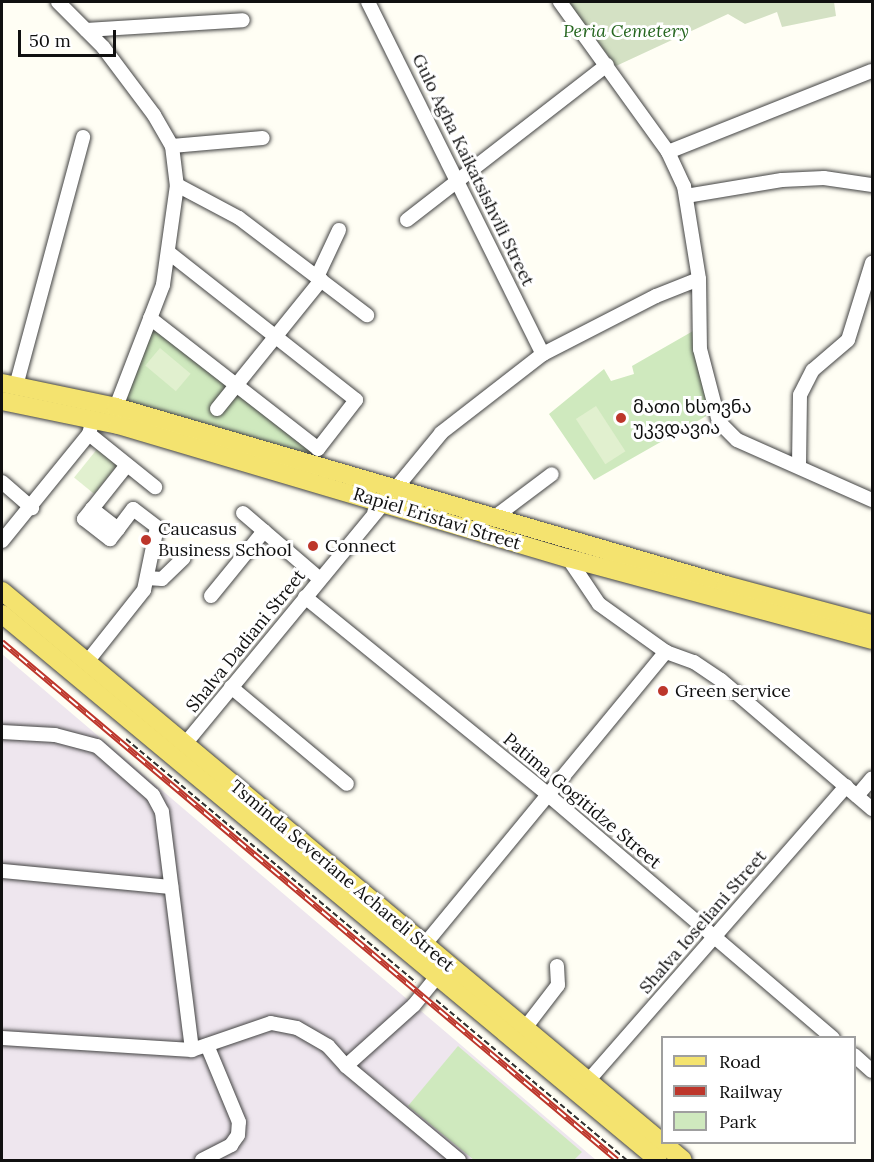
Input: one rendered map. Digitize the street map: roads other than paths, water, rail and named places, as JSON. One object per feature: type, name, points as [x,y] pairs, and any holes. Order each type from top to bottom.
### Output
[{"type":"main road","name":"Rapiel Eristavi Street","points":[[9,384],[116,407],[873,624]]},
{"type":"main road","name":"Rapiel Eristavi Street","points":[[2,401],[91,427],[383,503],[568,558],[873,640]]},
{"type":"main road","name":"Tsminda Severiane Achareli Street","points":[[2,591],[588,1081],[665,1150]]},
{"type":"main road","name":"Tsminda Severiane Achareli Street","points":[[2,614],[432,984],[683,1161]]},
{"type":"street","points":[[58,2],[86,30],[154,115],[172,146],[177,185],[169,253],[150,318],[116,407]]},
{"type":"street","name":"Gulo Agha Kaikatsishvili Street","points":[[368,2],[459,178],[543,354]]},
{"type":"street","points":[[560,2],[668,152],[686,196],[699,279],[700,349],[719,422],[737,440],[873,500]]},
{"type":"street","points":[[86,30],[243,20]]},
{"type":"street","points":[[407,220],[607,65]]},
{"type":"street","points":[[668,152],[873,71]]},
{"type":"street","points":[[9,384],[83,137]]},
{"type":"street","points":[[172,146],[263,138]]},
{"type":"street","points":[[686,196],[782,180],[824,178],[873,185]]},
{"type":"street","points":[[177,185],[239,218],[367,315]]},
{"type":"street","points":[[217,410],[319,279],[339,230]]},
{"type":"street","points":[[150,318],[318,449],[356,400],[169,253]]},
{"type":"street","points":[[799,466],[801,395],[813,370],[848,340],[873,263]]},
{"type":"street","name":"Shalva Dadiani Street","points":[[185,744],[394,487],[441,434],[543,354],[656,296],[699,279]]},
{"type":"street","points":[[2,541],[32,508],[91,427],[127,465],[154,487]]},
{"type":"street","points":[[87,662],[144,590],[147,578],[157,527],[133,509],[118,529],[92,509],[127,465]]},
{"type":"street","points":[[495,517],[552,474]]},
{"type":"street","points":[[2,482],[32,508]]},
{"type":"street","points":[[243,513],[320,579]]},
{"type":"street","points":[[211,596],[264,531]]},
{"type":"street","points":[[147,578],[162,579],[184,558]]},
{"type":"street","points":[[568,558],[598,604],[666,652],[694,662],[721,680],[873,808]]},
{"type":"street","name":"Patima Gogitidze Street","points":[[305,597],[547,794],[831,1036]]},
{"type":"street","points":[[424,944],[666,652]]},
{"type":"street","points":[[231,687],[347,784]]},
{"type":"street","points":[[2,732],[55,735],[97,746],[153,795],[162,812],[192,1050]]},
{"type":"street","points":[[857,796],[873,778]]},
{"type":"street","name":"Shalva Ioseliani Street","points":[[588,1081],[846,786]]},
{"type":"street","points":[[2,871],[171,887]]},
{"type":"street","points":[[525,1028],[558,985],[557,966]]},
{"type":"street","points":[[346,1066],[432,984]]},
{"type":"street","points":[[2,1038],[192,1050],[271,1023],[297,1028],[328,1046],[346,1066],[459,1161]]},
{"type":"street","points":[[205,1160],[231,1145],[238,1136],[239,1122],[207,1045]]},
{"type":"street","points":[[856,1056],[873,1071]]},
{"type":"railway","points":[[2,642],[617,1160]]},
{"type":"place","name":"მათი ხსოვნა უკვდავია","points":[[621,418]]},
{"type":"place","name":"Caucasus Business School","points":[[146,540]]},
{"type":"place","name":"Connect","points":[[313,546]]},
{"type":"place","name":"Green service","points":[[663,691]]},
{"type":"park label","name":"Peria Cemetery","points":[[626,31]]}]
